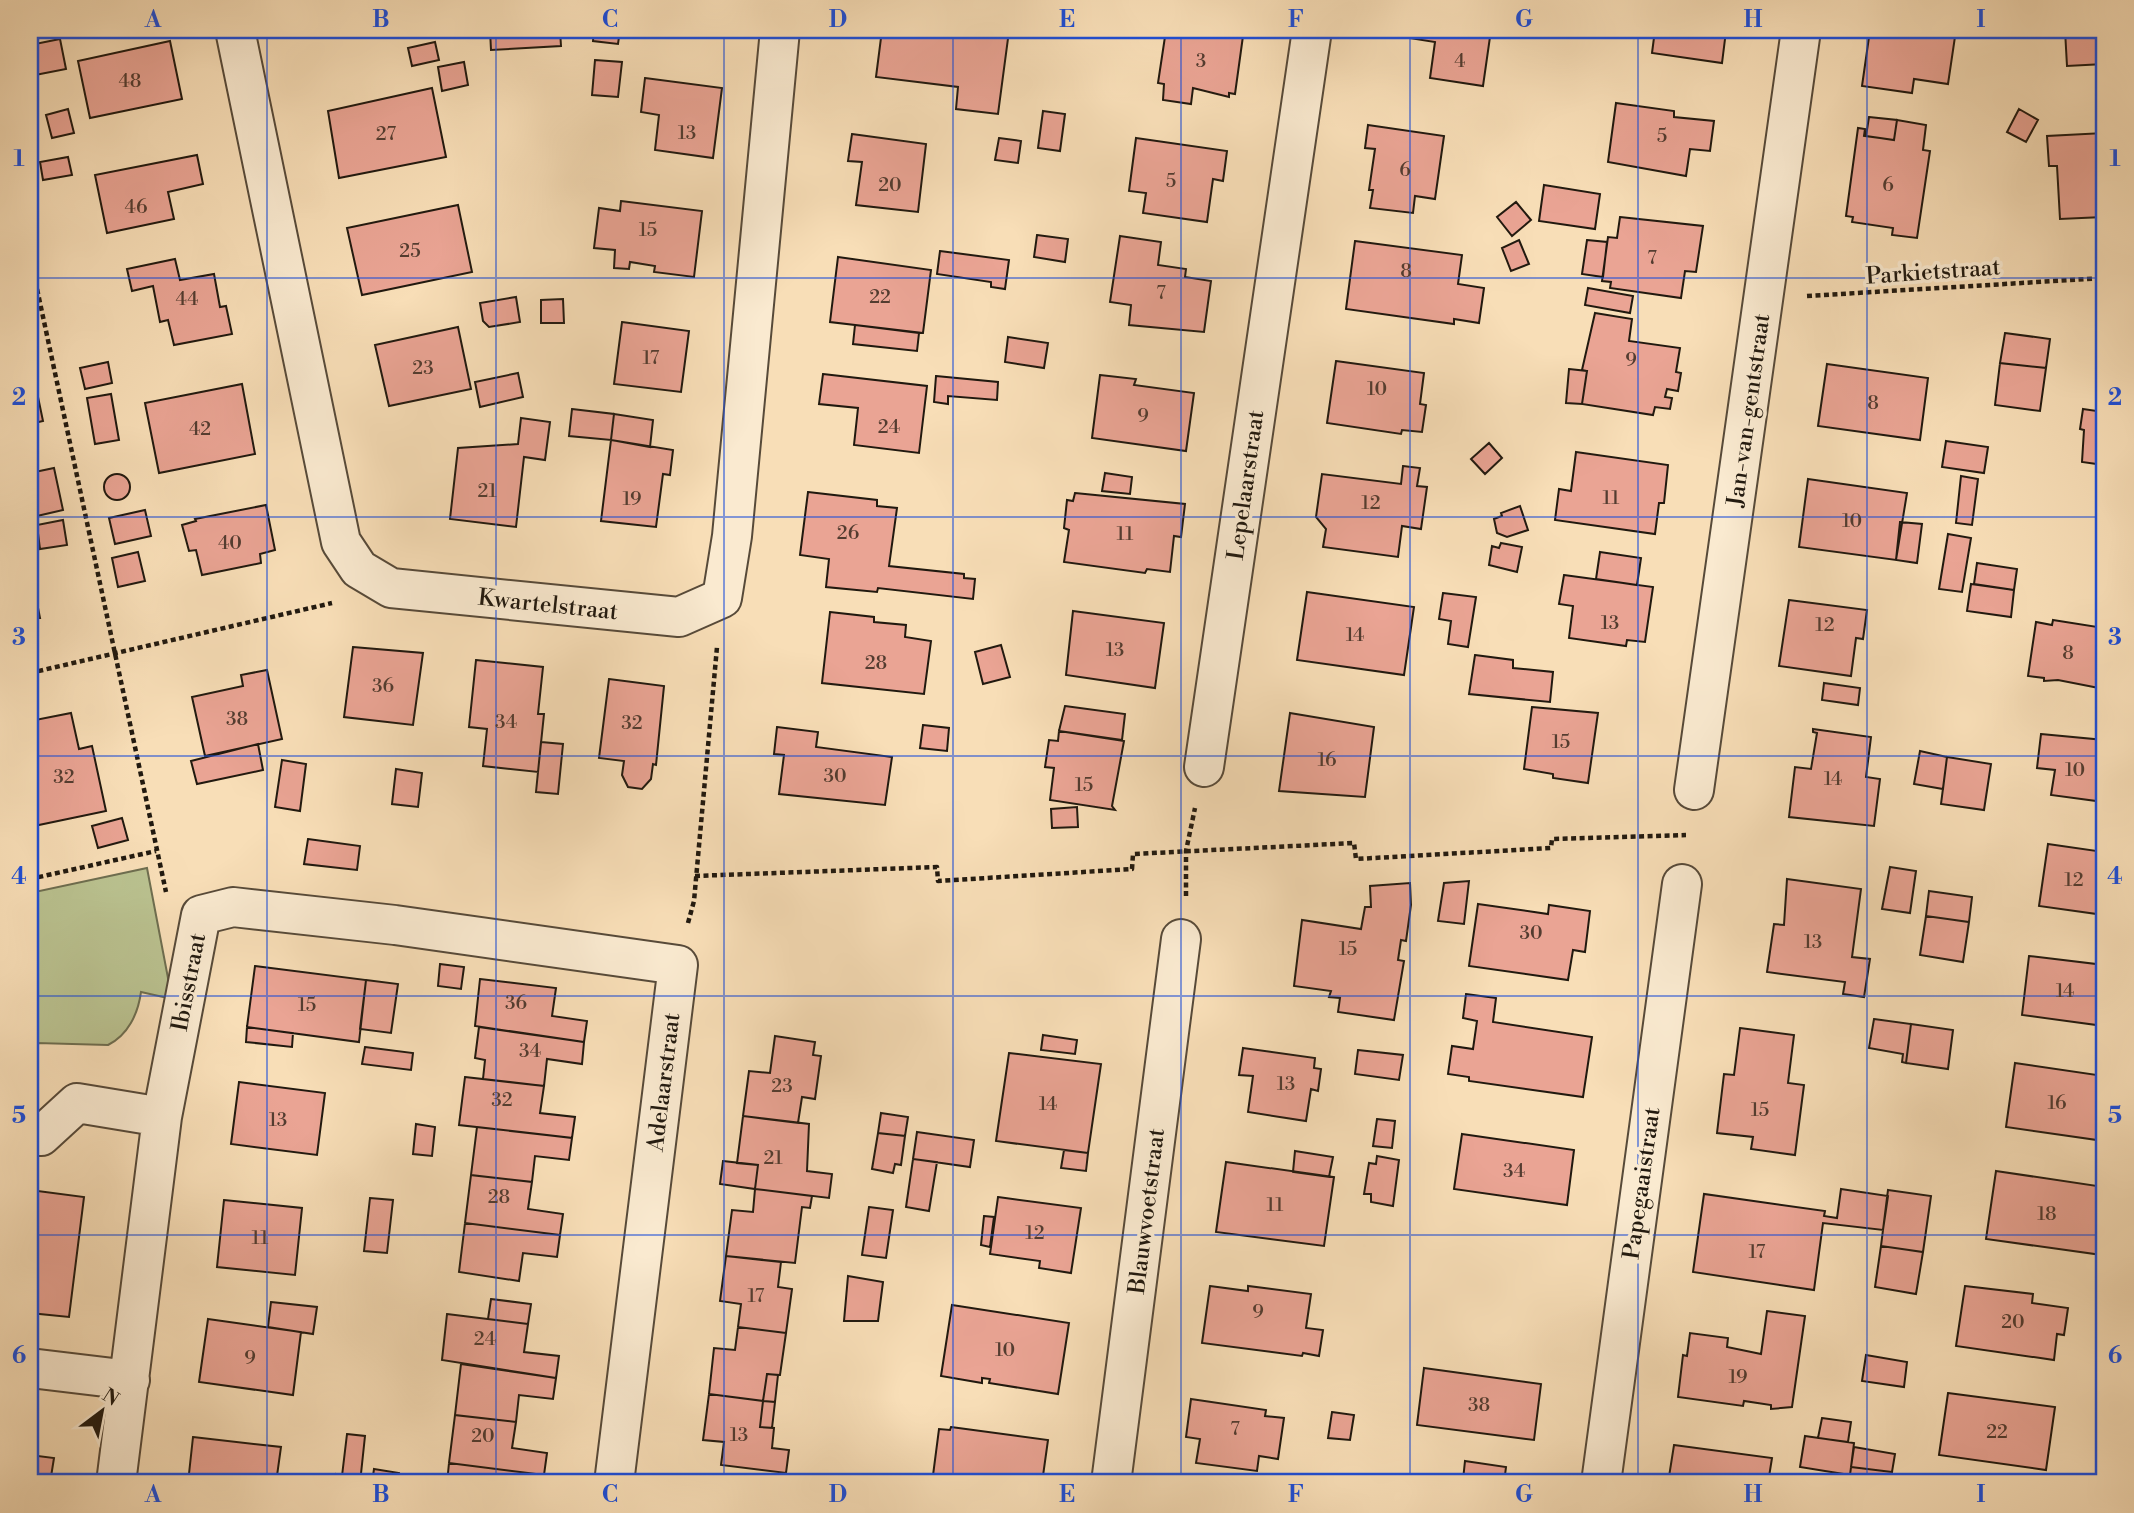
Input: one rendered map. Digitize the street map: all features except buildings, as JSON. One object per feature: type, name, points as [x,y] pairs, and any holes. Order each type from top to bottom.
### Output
[{"type":"street","name":"Kwartelstraat","points":[[235,30],[341,542],[359,569],[391,588],[679,617],[722,598]]},
{"type":"street","points":[[722,598],[733,522],[779,30]]},
{"type":"street","name":"Lepelaarstraat","points":[[1204,767],[1312,30]]},
{"type":"street","name":"Jan-van-gentstraat","points":[[1694,790],[1801,30]]},
{"type":"street","name":"Papegaaistraat","points":[[1601,1483],[1682,884]]},
{"type":"street","name":"Ibisstraat","points":[[116,1483],[162,1117],[201,915],[233,908],[395,925],[678,965]]},
{"type":"street","name":"Blauwvoetstraat","points":[[1111,1483],[1181,939]]},
{"type":"street","name":"Adelaarstraat","points":[[614,1483],[678,965]]},
{"type":"street","points":[[30,1134],[41,1136],[77,1103],[162,1117]]},
{"type":"street","points":[[30,1368],[130,1380]]},
{"type":"path","points":[[30,256],[169,905],[201,915]]},
{"type":"path","name":"Parkietstraat","points":[[1764,299],[2104,278]]},
{"type":"path","points":[[30,673],[333,603],[359,569]]},
{"type":"path","points":[[678,965],[694,901],[722,598]]},
{"type":"path","points":[[1181,939],[1188,877],[1186,852],[1204,767]]},
{"type":"path","points":[[1682,884],[1694,790]]},
{"type":"path","points":[[695,876],[937,867],[938,881],[1132,869],[1133,854],[1354,843],[1356,859],[1551,848],[1552,839],[1687,835]]},
{"type":"path","points":[[30,879],[156,851]]},
{"type":"green space","points":[[147,868],[172,999],[141,992],[131,1023],[121,1036],[108,1045],[37,1043],[30,1093],[30,893]]}]
